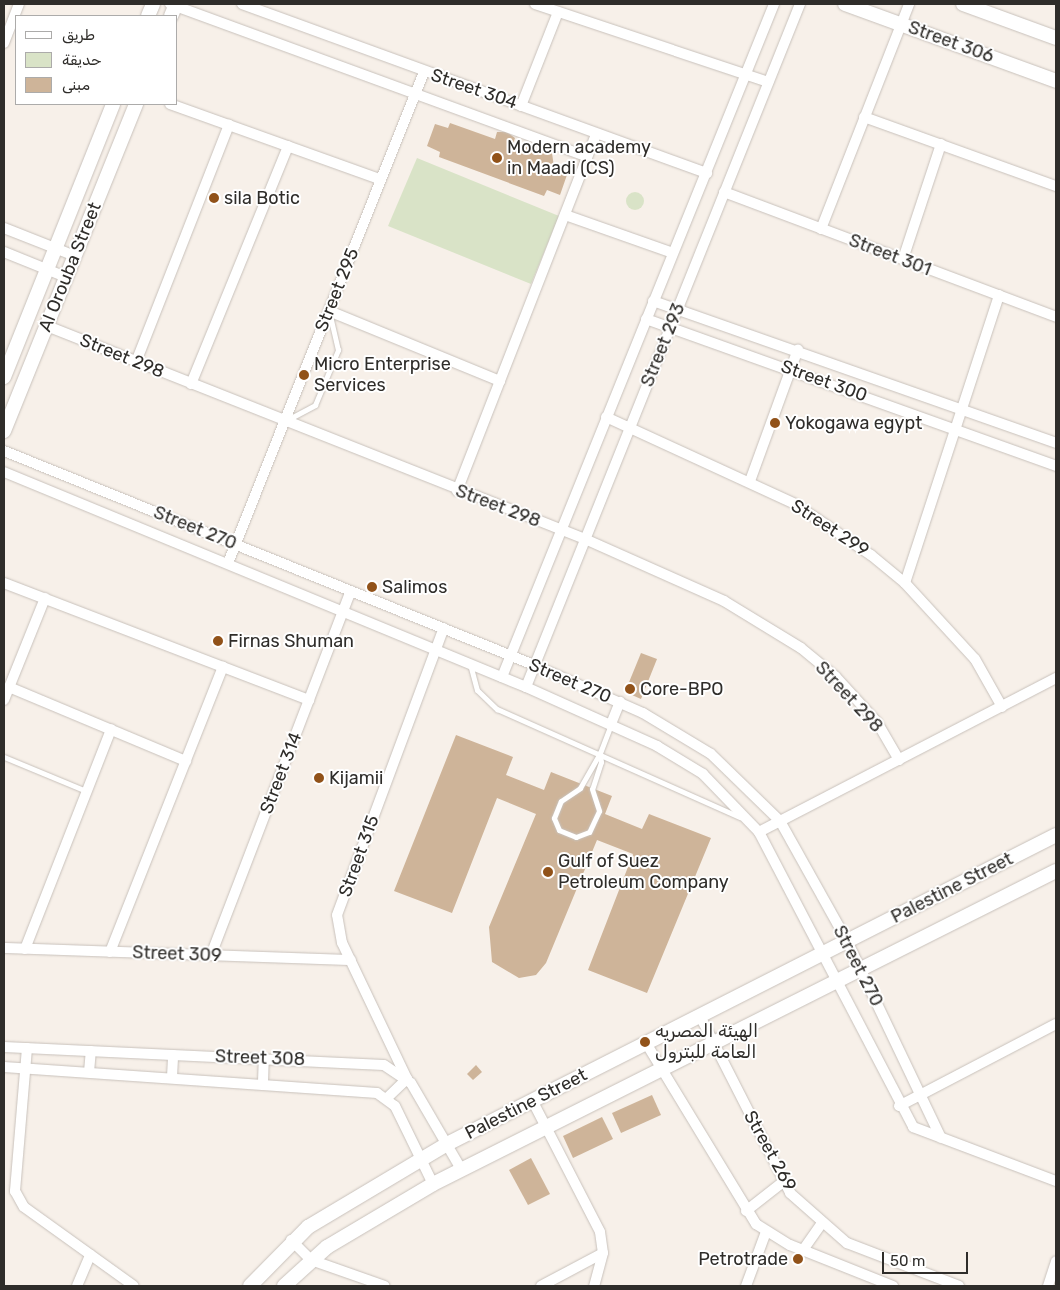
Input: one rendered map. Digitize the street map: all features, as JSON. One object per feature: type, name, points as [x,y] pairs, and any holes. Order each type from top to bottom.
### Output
[{"type":"street","points":[[4,43],[19,4]]},
{"type":"street","name":"Street 304","points":[[242,4],[424,72],[706,173]]},
{"type":"street","points":[[535,4],[768,82]]},
{"type":"street","name":"Street 293","points":[[502,676],[774,4]]},
{"type":"street","name":"Street 293","points":[[526,686],[800,4]]},
{"type":"street","name":"Street 306","points":[[845,4],[1056,80]]},
{"type":"street","points":[[821,229],[909,4]]},
{"type":"street","points":[[962,4],[1056,38]]},
{"type":"street","name":"Street 304","points":[[173,7],[587,157]]},
{"type":"street","points":[[521,106],[558,12]]},
{"type":"street","name":"Street 295","points":[[228,563],[424,72]]},
{"type":"street","name":"Al Orouba Street","points":[[4,377],[113,105]]},
{"type":"street","name":"Al Orouba Street","points":[[4,430],[136,105]]},
{"type":"street","points":[[173,105],[380,179]]},
{"type":"street","points":[[864,117],[1056,186]]},
{"type":"street","points":[[136,362],[229,125]]},
{"type":"street","points":[[458,490],[596,134]]},
{"type":"street","points":[[903,259],[942,144]]},
{"type":"street","points":[[191,384],[288,146]]},
{"type":"street","name":"Street 301","points":[[724,192],[1056,317]]},
{"type":"street","points":[[564,215],[673,252]]},
{"type":"street","points":[[4,228],[75,256]]},
{"type":"street","points":[[4,252],[66,277]]},
{"type":"street","points":[[905,583],[999,295]]},
{"type":"street","name":"Street 300","points":[[653,301],[798,349],[1056,443]]},
{"type":"street","points":[[329,311],[500,381]]},
{"type":"street","name":"Street 300","points":[[646,319],[791,368],[1056,466]]},
{"type":"street","name":"Street 298","points":[[47,326],[585,539],[724,601],[802,648],[872,717],[899,760]]},
{"type":"street","points":[[750,480],[798,349]]},
{"type":"street","name":"Street 299","points":[[606,417],[750,480],[834,528],[905,583],[975,659],[1002,707]]},
{"type":"street","name":"Street 270","points":[[4,451],[444,628],[620,702],[711,754],[780,821],[861,968],[942,1138]]},
{"type":"street","name":"Street 270","points":[[4,472],[526,686],[611,724],[703,774],[751,821],[759,832],[824,952],[899,1106],[912,1127],[1056,1181]]},
{"type":"street","points":[[4,582],[310,700]]},
{"type":"street","name":"Street 314","points":[[212,955],[351,591]]},
{"type":"street","points":[[4,700],[45,598]]},
{"type":"street","name":"Street 315","points":[[407,1079],[337,929],[337,915],[444,628]]},
{"type":"street","points":[[110,952],[223,667]]},
{"type":"street","points":[[759,832],[1056,678]]},
{"type":"street","points":[[9,686],[186,761]]},
{"type":"street","points":[[611,724],[620,702]]},
{"type":"street","points":[[25,949],[110,729]]},
{"type":"street","name":"Palestine Street","points":[[250,1286],[291,1240],[332,1210],[447,1144],[1056,835]]},
{"type":"street","name":"Palestine Street","points":[[284,1286],[311,1260],[433,1184],[660,1068],[1056,872]]},
{"type":"street","name":"Street 309","points":[[4,948],[351,960]]},
{"type":"street","name":"Street 269","points":[[700,1016],[783,1182],[821,1224],[867,1253],[959,1286]]},
{"type":"street","points":[[899,1106],[920,1093],[1056,1024]]},
{"type":"street","points":[[646,1043],[746,1211],[766,1232],[803,1250],[892,1286]]},
{"type":"street","name":"Street 308","points":[[4,1047],[368,1062],[384,1065],[407,1079],[461,1170]]},
{"type":"street","points":[[28,1048],[28,1068],[15,1191],[24,1207],[134,1286]]},
{"type":"street","points":[[89,1072],[91,1051]]},
{"type":"street","points":[[172,1077],[173,1055]]},
{"type":"street","points":[[263,1082],[264,1059]]},
{"type":"street","name":"Street 308","points":[[4,1067],[365,1090],[387,1098]]},
{"type":"street","points":[[407,1079],[387,1098],[433,1184]]},
{"type":"street","points":[[532,1100],[600,1232],[603,1253],[594,1286]]},
{"type":"street","points":[[746,1211],[783,1182]]},
{"type":"street","points":[[803,1250],[821,1224]]},
{"type":"street","points":[[746,1286],[766,1232]]},
{"type":"street","points":[[291,1240],[311,1260],[385,1286]]},
{"type":"street","points":[[541,1286],[603,1253]]},
{"type":"street","points":[[78,1286],[90,1255]]},
{"type":"street","points":[[1048,1286],[1056,1261]]},
{"type":"lane","points":[[284,421],[315,405],[338,350],[329,311]]},
{"type":"lane","points":[[470,663],[474,684],[485,701],[751,821]]},
{"type":"lane","points":[[600,753],[592,792],[599,811],[589,832],[576,837],[559,830],[554,818],[563,798],[580,788],[600,753],[611,724]]},
{"type":"lane","points":[[4,757],[86,791]]},
{"type":"lane","points":[[580,788],[592,792]]},
{"type":"green space","points":[[417,158],[559,216],[531,284],[388,226]]},
{"type":"green space","points":[[631,192],[639,192],[644,197],[642,208],[631,210],[626,205],[626,197]]},
{"type":"building","points":[[450,123],[495,139],[497,132],[507,132],[515,138],[513,144],[552,153],[554,167],[568,172],[560,195],[547,190],[544,196],[439,157],[440,152],[427,146],[435,124],[448,128]]},
{"type":"building","points":[[641,653],[657,659],[641,699],[625,692]]},
{"type":"building","name":"Gulf of Suez Petroleum Company","points":[[456,735],[513,757],[506,775],[544,790],[551,772],[612,796],[605,814],[642,829],[649,814],[711,838],[647,993],[588,970],[633,854],[597,840],[546,963],[536,975],[519,978],[492,962],[489,927],[536,814],[497,798],[452,913],[394,891]]},
{"type":"building","points":[[476,1065],[482,1072],[473,1080],[467,1074]]},
{"type":"building","points":[[652,1095],[661,1115],[621,1133],[612,1113]]},
{"type":"building","points":[[602,1117],[613,1139],[573,1158],[563,1136]]},
{"type":"building","points":[[531,1158],[550,1194],[528,1205],[509,1170]]},
{"type":"place","name":"Modern academy in Maadi (CS)","points":[[497,158]]},
{"type":"place","name":"sila Botic","points":[[214,198]]},
{"type":"place","name":"Micro Enterprise Services","points":[[304,375]]},
{"type":"place","name":"Yokogawa egypt","points":[[775,423]]},
{"type":"place","name":"Salimos","points":[[372,587]]},
{"type":"place","name":"Firnas Shuman","points":[[218,641]]},
{"type":"place","name":"Core-BPO","points":[[630,689]]},
{"type":"place","name":"Kijamii","points":[[319,778]]},
{"type":"place","name":"Gulf of Suez Petroleum Company","points":[[548,872]]},
{"type":"place","name":"الهيئة المصريه العامة للبترول","points":[[645,1042]]},
{"type":"place","name":"Petrotrade","points":[[798,1259]]}]
